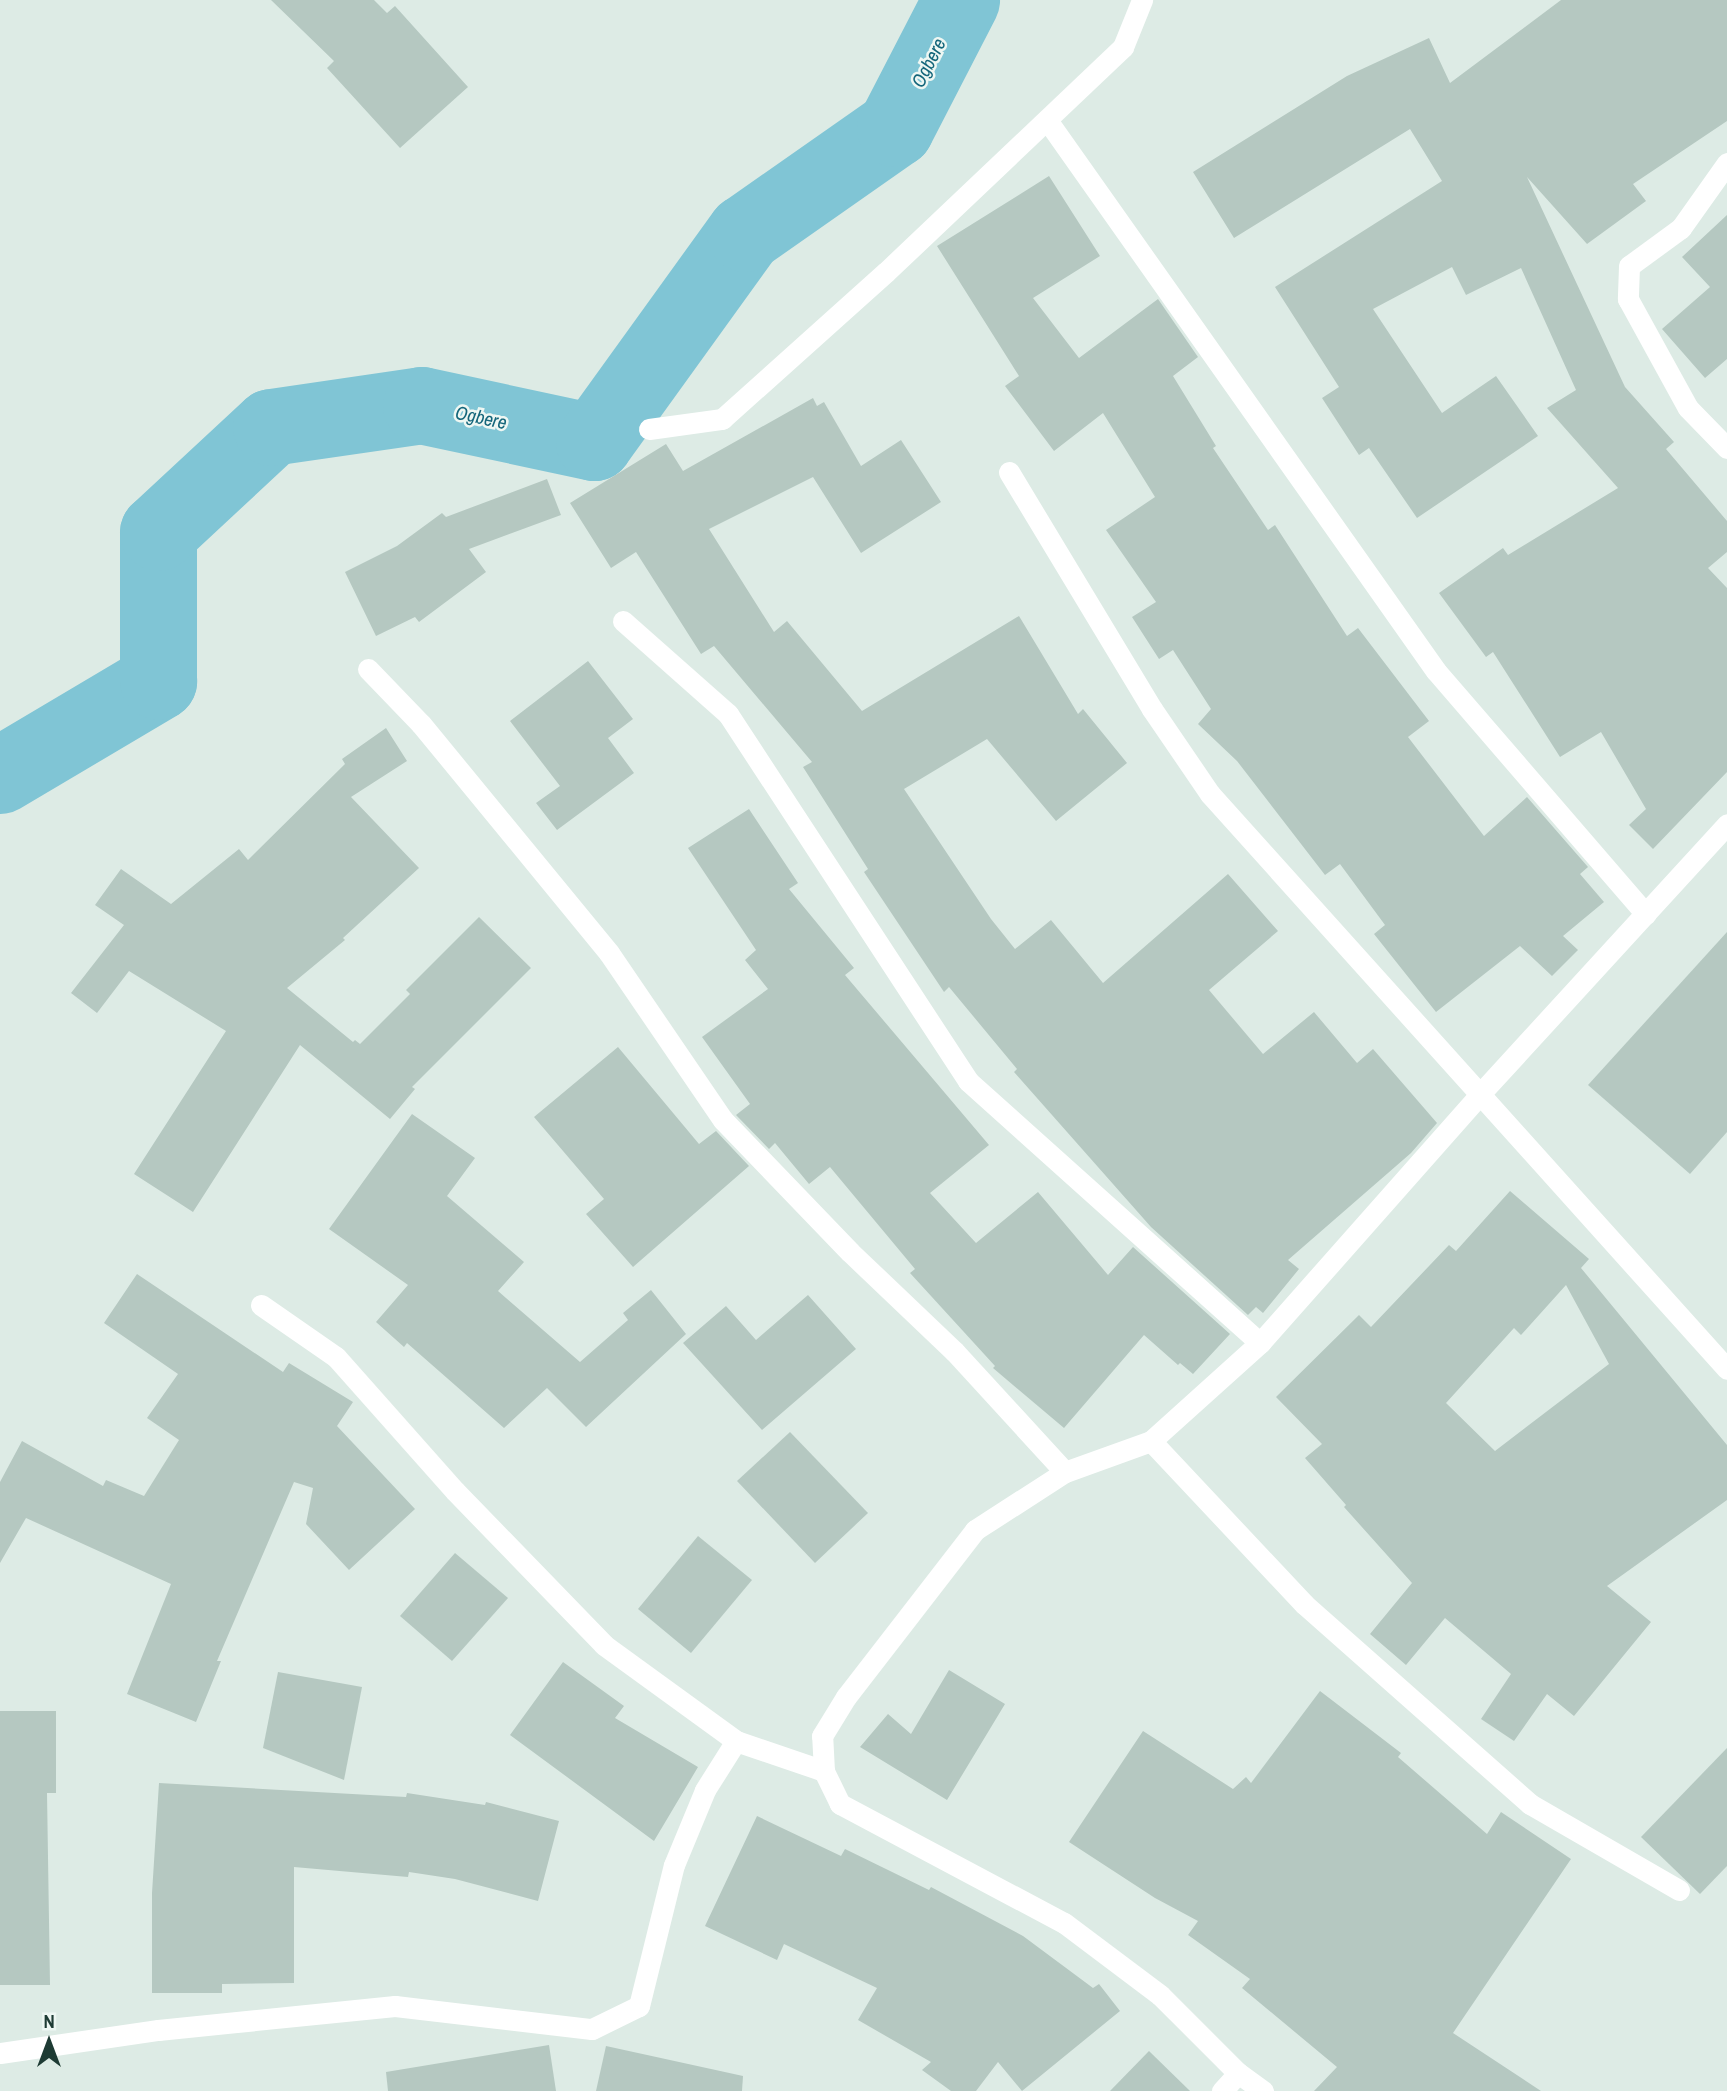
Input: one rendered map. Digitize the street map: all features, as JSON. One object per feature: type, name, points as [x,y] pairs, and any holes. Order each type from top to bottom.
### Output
[{"type":"street","points":[[649,429],[722,419],[886,272],[1123,47],[1142,0]]},
{"type":"street","points":[[1047,120],[1436,671],[1646,914]]},
{"type":"street","points":[[1727,163],[1681,228],[1629,266],[1628,299],[1688,408],[1727,448]]},
{"type":"street","points":[[1009,472],[1152,709],[1210,794],[1727,1369]]},
{"type":"street","points":[[623,621],[728,714],[968,1081],[1260,1343]]},
{"type":"street","points":[[368,669],[421,723],[609,953],[723,1120],[850,1252],[954,1351],[1065,1472]]},
{"type":"street","points":[[1263,2091],[1238,2073],[1160,1995],[1064,1923],[840,1804],[824,1771],[822,1736],[846,1697],[975,1530],[1065,1472],[1150,1441],[1260,1343],[1480,1094],[1727,824]]},
{"type":"street","points":[[261,1305],[336,1357],[455,1491],[604,1645],[736,1741],[824,1771]]},
{"type":"street","points":[[1150,1441],[1304,1604],[1530,1804],[1679,1890]]},
{"type":"street","points":[[0,2053],[158,2030],[395,2006],[592,2029],[639,2006],[674,1865],[705,1790],[736,1741]]},
{"type":"street","points":[[1223,2091],[1238,2073]]},
{"type":"building","points":[[271,0],[374,0],[387,13],[395,6],[468,87],[400,148],[327,68],[334,61]]},
{"type":"building","points":[[1561,0],[1727,0],[1727,121],[1633,184],[1646,201],[1587,244],[1527,177],[1625,387],[1674,442],[1666,449],[1727,521],[1727,552],[1708,568],[1727,588],[1727,772],[1653,849],[1629,825],[1646,809],[1601,732],[1560,757],[1493,652],[1486,657],[1439,593],[1503,548],[1508,555],[1618,488],[1547,408],[1576,390],[1521,268],[1466,295],[1452,267],[1373,309],[1442,413],[1496,376],[1538,436],[1417,518],[1369,448],[1359,455],[1322,398],[1339,387],[1275,287],[1442,181],[1410,129],[1234,238],[1193,172],[1347,76],[1429,38],[1450,83]]},
{"type":"building","points":[[1049,176],[1100,256],[1033,298],[1079,358],[1158,299],[1198,357],[1173,376],[1216,446],[1213,448],[1268,530],[1275,525],[1347,636],[1358,628],[1429,721],[1408,737],[1484,836],[1527,797],[1588,867],[1580,874],[1604,902],[1563,936],[1578,950],[1552,976],[1520,946],[1436,1012],[1374,934],[1385,925],[1340,864],[1325,875],[1237,761],[1198,724],[1211,709],[1173,650],[1159,659],[1132,617],[1156,602],[1106,530],[1155,497],[1103,413],[1054,451],[1005,386],[1019,376],[937,246]]},
{"type":"building","points":[[1727,215],[1727,359],[1705,378],[1662,329],[1710,287],[1682,257]]},
{"type":"building","points":[[813,398],[817,406],[824,402],[861,466],[901,440],[941,502],[861,553],[813,477],[709,529],[774,632],[787,621],[862,711],[1019,616],[1078,714],[1083,709],[1127,763],[1056,821],[987,739],[904,789],[991,919],[1015,949],[1051,920],[1103,983],[1228,874],[1278,931],[1209,990],[1263,1054],[1314,1012],[1357,1063],[1373,1049],[1437,1123],[1411,1153],[1288,1260],[1299,1269],[1263,1313],[1256,1307],[1248,1315],[1151,1227],[1014,1072],[1017,1069],[949,987],[944,992],[864,872],[868,869],[803,767],[812,762],[714,646],[701,654],[636,552],[611,568],[570,503],[666,444],[683,471]]},
{"type":"building","points":[[547,479],[561,515],[469,549],[486,572],[419,622],[415,617],[376,636],[345,572],[397,546],[442,513],[446,517]]},
{"type":"building","points":[[588,661],[633,719],[608,738],[634,773],[557,830],[536,803],[560,786],[510,721]]},
{"type":"building","points":[[386,728],[407,761],[351,797],[419,868],[343,938],[345,940],[287,988],[353,1042],[355,1040],[360,1044],[410,994],[406,990],[479,917],[531,968],[412,1087],[415,1089],[390,1119],[300,1045],[193,1212],[134,1174],[226,1031],[129,971],[97,1013],[71,993],[124,925],[95,905],[121,869],[171,904],[239,849],[248,860],[345,764],[342,759]]},
{"type":"building","points":[[749,809],[798,883],[789,889],[854,968],[845,975],[989,1145],[930,1193],[976,1243],[1038,1192],[1108,1275],[1133,1247],[1230,1334],[1193,1374],[1180,1363],[1178,1365],[1144,1335],[1064,1428],[993,1368],[995,1366],[910,1273],[915,1269],[830,1167],[809,1184],[775,1143],[769,1149],[736,1115],[750,1104],[702,1037],[768,989],[745,960],[756,950],[688,848]]},
{"type":"building","points":[[1727,932],[1727,1132],[1690,1174],[1588,1085]]},
{"type":"building","points":[[618,1047],[699,1144],[716,1131],[749,1166],[633,1267],[586,1214],[604,1199],[534,1117]]},
{"type":"building","points":[[412,1114],[475,1158],[447,1196],[524,1262],[498,1291],[580,1362],[628,1320],[623,1313],[651,1290],[686,1334],[586,1427],[547,1388],[504,1428],[407,1343],[404,1347],[376,1322],[408,1285],[329,1229]]},
{"type":"building","points":[[1510,1191],[1589,1259],[1581,1268],[1727,1445],[1727,1500],[1607,1586],[1651,1622],[1574,1716],[1547,1694],[1514,1741],[1481,1719],[1511,1674],[1445,1618],[1406,1665],[1370,1634],[1412,1583],[1344,1507],[1346,1505],[1305,1458],[1322,1444],[1276,1397],[1359,1315],[1371,1327],[1449,1245],[1456,1251]],"holes":[[[1566,1285],[1609,1364],[1495,1451],[1446,1403],[1514,1328],[1521,1335]]]},
{"type":"building","points":[[137,1274],[283,1372],[289,1363],[353,1402],[337,1426],[415,1509],[349,1570],[306,1524],[313,1488],[294,1482],[217,1661],[221,1661],[196,1722],[127,1694],[171,1584],[26,1518],[0,1563],[0,1482],[22,1441],[103,1486],[106,1480],[144,1496],[179,1440],[147,1418],[178,1374],[104,1323]]},
{"type":"building","points":[[808,1295],[856,1349],[762,1430],[683,1343],[726,1306],[756,1340]]},
{"type":"building","points":[[790,1432],[868,1513],[815,1563],[737,1481]]},
{"type":"building","points":[[698,1536],[752,1580],[691,1653],[638,1609]]},
{"type":"building","points":[[455,1553],[508,1598],[452,1661],[400,1616]]},
{"type":"building","points":[[563,1662],[624,1706],[615,1718],[698,1767],[654,1841],[510,1735]]},
{"type":"building","points":[[949,1670],[1005,1704],[947,1800],[860,1747],[888,1714],[911,1734]]},
{"type":"building","points":[[278,1672],[362,1687],[344,1780],[263,1748]]},
{"type":"building","points":[[1320,1691],[1401,1753],[1398,1757],[1487,1834],[1501,1812],[1571,1859],[1453,2033],[1541,2091],[1314,2091],[1337,2067],[1242,1988],[1250,1979],[1188,1935],[1198,1921],[1155,1898],[1069,1842],[1143,1731],[1233,1789],[1246,1777],[1251,1783]]},
{"type":"building","points":[[0,1711],[56,1711],[56,1793],[47,1793],[50,1985],[0,1985]]},
{"type":"building","points":[[1727,1748],[1727,1866],[1700,1894],[1641,1837]]},
{"type":"building","points":[[159,1783],[406,1797],[407,1793],[485,1805],[486,1802],[559,1821],[538,1901],[455,1879],[409,1872],[408,1877],[294,1867],[294,1983],[222,1984],[222,1993],[152,1993],[152,1893]]},
{"type":"building","points":[[757,1816],[841,1856],[845,1849],[929,1890],[931,1887],[1023,1936],[1093,1988],[1099,1984],[1120,2011],[1022,2091],[998,2062],[976,2091],[951,2091],[922,2070],[931,2062],[858,2020],[877,1988],[784,1944],[777,1960],[705,1926]]},
{"type":"building","points":[[549,2045],[556,2091],[388,2091],[386,2072]]},
{"type":"building","points":[[606,2046],[743,2076],[742,2091],[596,2091]]},
{"type":"building","points":[[1149,2051],[1190,2091],[1110,2091]]},
{"type":"waterway","name":"Ogbere","points":[[0,775],[158,681],[158,532],[271,427],[421,405],[594,442],[745,233],[895,128],[961,0]]}]
